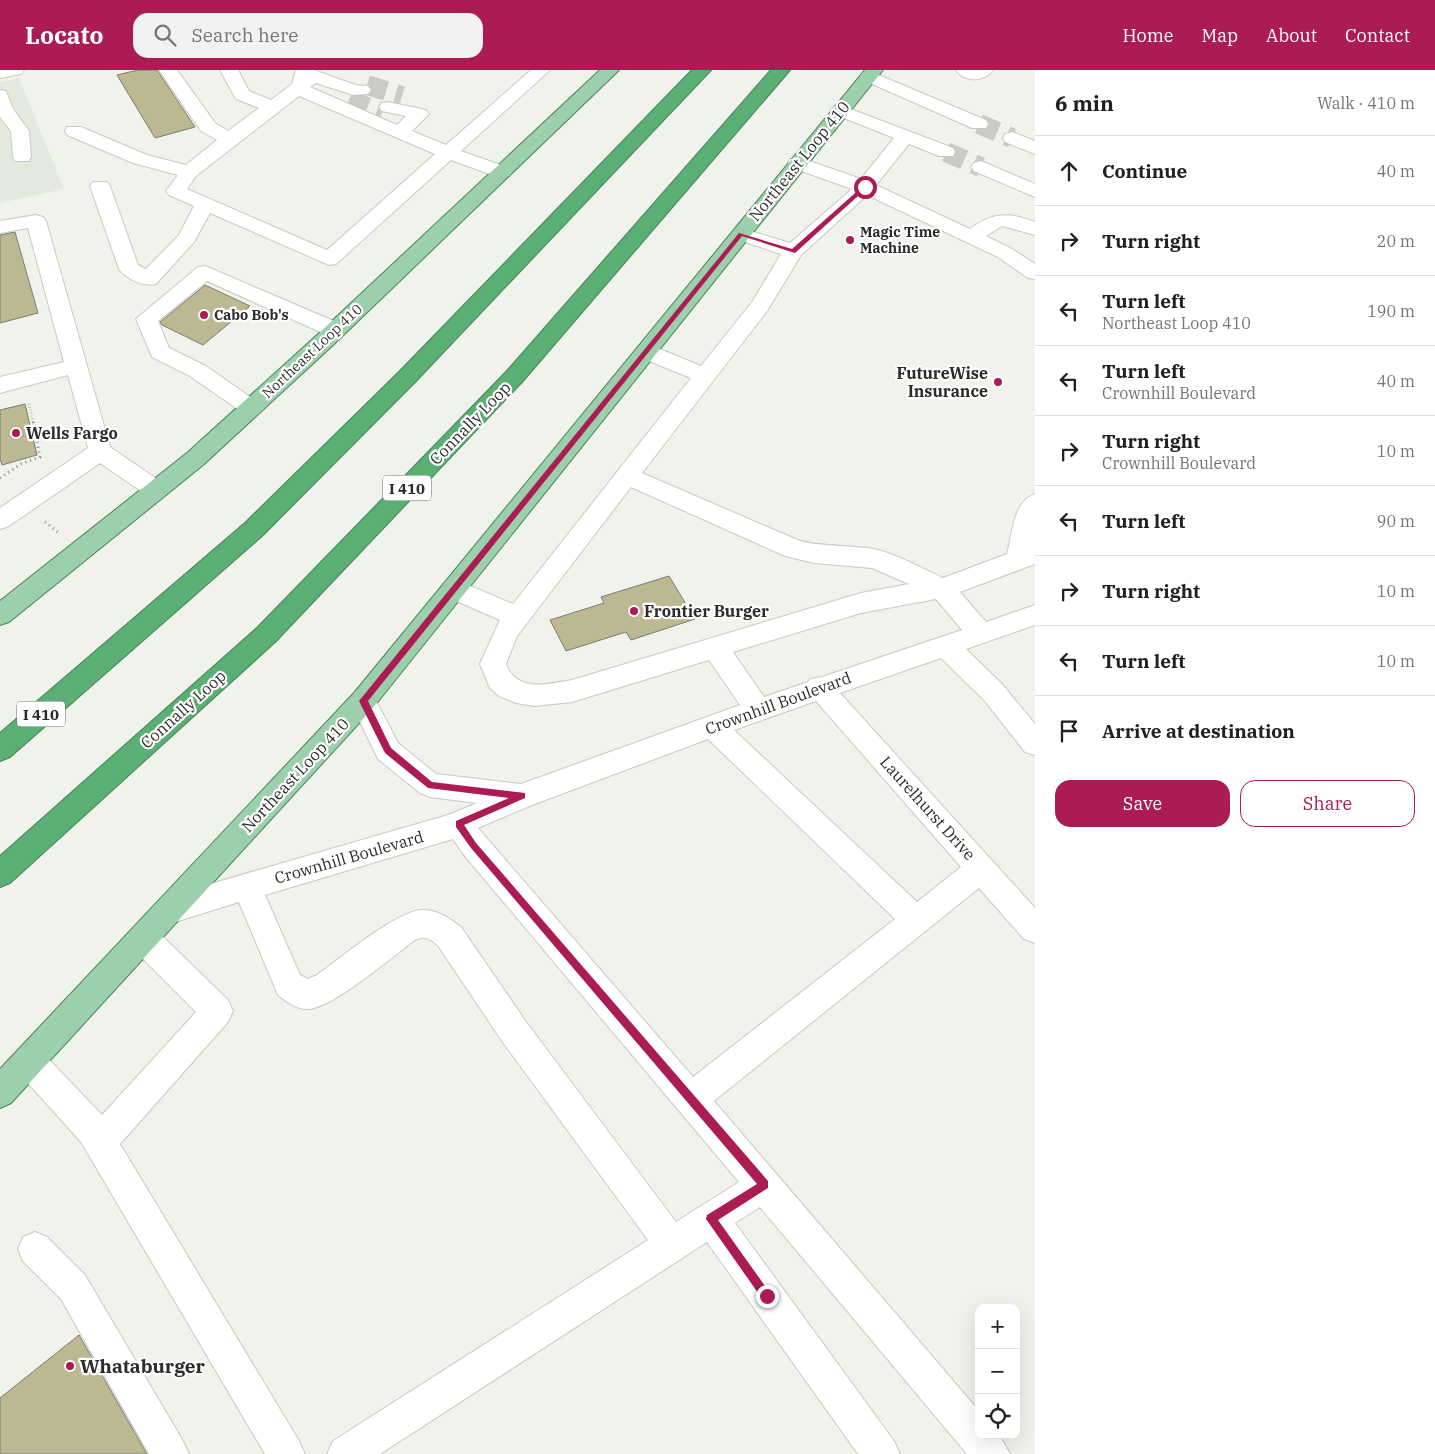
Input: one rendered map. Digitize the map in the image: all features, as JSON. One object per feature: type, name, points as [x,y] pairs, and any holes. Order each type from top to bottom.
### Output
[{"type":"highway","name":"I 410","points":[[0,749],[261,522],[407,377],[702,70]]},
{"type":"highway","name":"Connally Loop","points":[[0,874],[273,628],[514,377],[781,70]]},
{"type":"highway","points":[[0,739],[82,679]]},
{"type":"main road","name":"Northeast Loop 410","points":[[0,615],[195,459],[335,330],[610,70]]},
{"type":"main road","name":"Northeast Loop 410","points":[[14,1061],[54,1035],[363,701],[871,73]]},
{"type":"main road","points":[[0,1092],[14,1061]]},
{"type":"street","points":[[0,73],[15,70]]},
{"type":"street","points":[[168,70],[208,127],[229,139]]},
{"type":"street","points":[[229,70],[242,95],[273,107]]},
{"type":"street","points":[[357,92],[314,72],[299,89],[229,139],[189,172],[176,191],[329,259],[541,70]]},
{"type":"street","points":[[965,70],[977,75],[984,70]]},
{"type":"street","points":[[871,73],[979,124]]},
{"type":"street","points":[[299,89],[448,153],[502,172]]},
{"type":"street","points":[[0,95],[4,110],[20,131],[22,157]]},
{"type":"street","points":[[395,105],[420,114],[400,132]]},
{"type":"street","points":[[840,110],[946,152]]},
{"type":"street","points":[[74,131],[140,159],[189,172]]},
{"type":"street","points":[[905,136],[865,187],[793,251],[760,306],[506,631],[493,664],[500,681],[515,692],[535,696],[572,691],[861,602],[942,588],[1027,557],[1031,507],[1035,503]]},
{"type":"street","points":[[1012,138],[1035,148]]},
{"type":"street","points":[[797,163],[865,187],[1005,253],[1035,273]]},
{"type":"street","points":[[981,167],[1035,191]]},
{"type":"street","points":[[100,186],[129,269],[149,279],[187,238],[205,204]]},
{"type":"street","points":[[972,237],[994,220],[1009,219],[1035,229]]},
{"type":"street","points":[[0,227],[36,221],[100,450],[156,490]]},
{"type":"street","points":[[741,234],[793,251]]},
{"type":"street","points":[[251,408],[198,371],[160,352],[147,319],[205,272],[335,330]]},
{"type":"street","points":[[647,352],[706,376]]},
{"type":"street","points":[[0,384],[76,366]]},
{"type":"street","points":[[0,520],[100,450]]},
{"type":"street","points":[[627,476],[794,549],[814,554],[876,558],[942,588],[980,633]]},
{"type":"street","points":[[454,589],[517,617]]},
{"type":"street","name":"Crownhill Boulevard","points":[[172,909],[459,824],[522,796],[712,726],[1035,615]]},
{"type":"street","points":[[945,645],[993,692],[1035,744]]},
{"type":"street","points":[[715,647],[758,710]]},
{"type":"street","name":"Laurelhurst Drive","points":[[819,688],[1035,928]]},
{"type":"street","name":"Crownhill Boulevard","points":[[363,701],[388,751],[430,785],[522,796]]},
{"type":"street","points":[[712,726],[916,920]]},
{"type":"street","points":[[459,824],[474,846],[991,1454]]},
{"type":"street","points":[[691,1099],[982,868]]},
{"type":"street","points":[[247,887],[288,985],[299,993],[310,994],[328,985],[404,930],[421,923],[437,926],[450,937],[514,1030],[672,1244]]},
{"type":"street","points":[[100,1142],[218,1011],[144,939]]},
{"type":"street","points":[[14,1061],[93,1130],[286,1454]]},
{"type":"street","points":[[346,1454],[764,1185]]},
{"type":"street","points":[[711,1219],[881,1454]]},
{"type":"street","points":[[36,1249],[73,1288],[170,1454]]},
{"type":"path","points":[[0,478],[21,464],[40,458],[42,454],[29,404]]},
{"type":"shaded area","points":[[19,78],[64,189],[0,203],[0,82]]},
{"type":"building","points":[[138,70],[157,70],[195,127],[155,138],[117,75]]},
{"type":"building","points":[[15,232],[38,313],[0,323],[0,235]]},
{"type":"building","name":"Cabo Bob's","points":[[205,285],[250,306],[203,345],[162,325],[160,322]]},
{"type":"building","name":"Wells Fargo","points":[[25,404],[37,455],[2,465],[0,459],[0,410]]},
{"type":"building","name":"Frontier Burger","points":[[669,576],[695,619],[631,640],[626,632],[566,651],[550,620],[604,603],[601,597]]},
{"type":"building","name":"Whataburger","points":[[79,1335],[147,1454],[0,1454],[0,1398]]},
{"type":"tunnel","points":[[367,85],[402,96]]},
{"type":"tunnel","points":[[349,100],[382,113]]},
{"type":"tunnel","points":[[979,124],[1012,138]]},
{"type":"tunnel","points":[[946,152],[981,167]]},
{"type":"place","name":"Magic Time Machine","points":[[850,240]]},
{"type":"place","name":"Cabo Bob's","points":[[204,315]]},
{"type":"place","name":"FutureWise Insurance","points":[[998,382]]},
{"type":"place","name":"Wells Fargo","points":[[16,433]]},
{"type":"place","name":"Frontier Burger","points":[[634,611]]},
{"type":"place","name":"Whataburger","points":[[70,1366]]},
{"type":"route","points":[[767,1296],[711,1219],[764,1185],[474,846],[459,824],[522,796],[430,785],[388,751],[363,701],[596,416],[741,234],[793,251],[865,187]]}]
